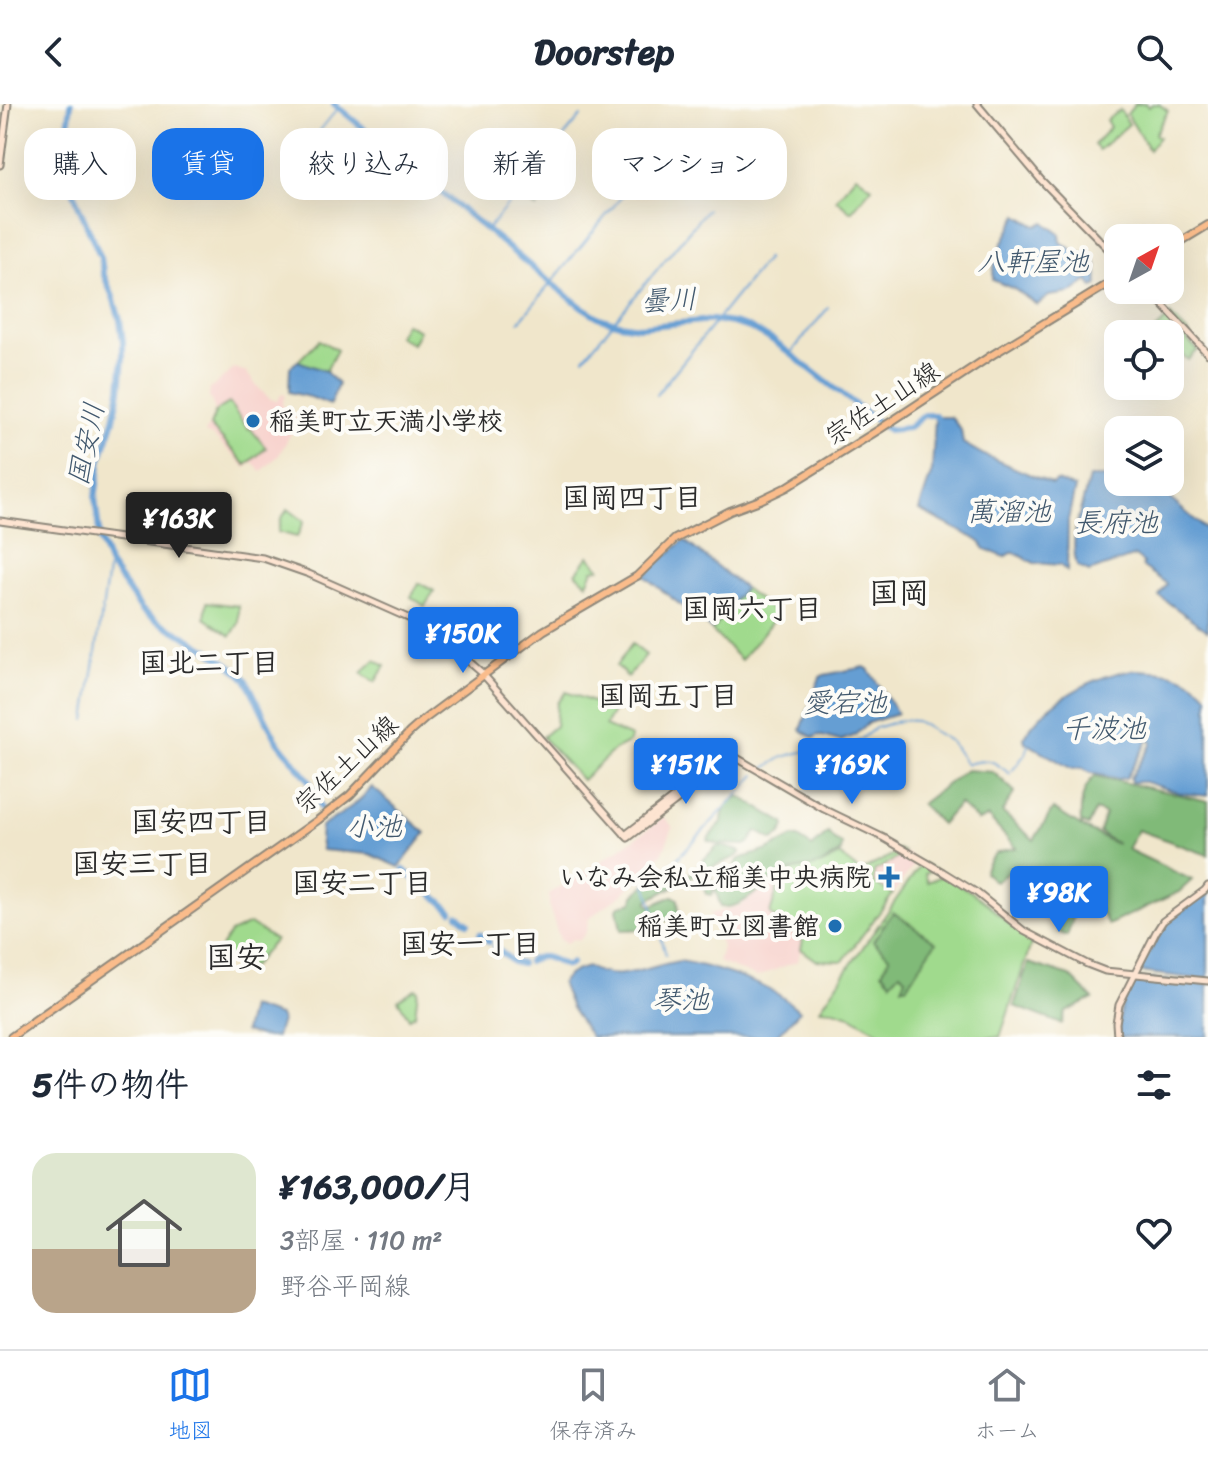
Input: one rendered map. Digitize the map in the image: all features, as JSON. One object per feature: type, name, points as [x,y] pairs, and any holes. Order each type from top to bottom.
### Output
[{"type":"main road","points":[[0,165],[8,104]]},
{"type":"main road","points":[[977,104],[1041,180],[1104,245]]},
{"type":"main road","points":[[1184,240],[1208,225]]},
{"type":"main road","name":"宗佐土山線","points":[[11,1037],[318,820],[350,795],[426,718],[543,631],[637,576],[675,539],[730,511],[774,494],[1104,287]]},
{"type":"main road","points":[[1162,304],[1208,354]]},
{"type":"main road","points":[[0,521],[259,557],[288,565],[417,622],[459,652],[484,677],[626,836],[732,756],[951,876],[1034,937],[1087,964],[1105,971],[1208,981]]},
{"type":"main road","points":[[1117,1037],[1119,1005],[1163,921],[1208,886]]},
{"type":"shaded area","name":"稲美町立天満小学校","points":[[235,368],[246,372],[270,399],[277,401],[282,394],[285,395],[282,405],[296,419],[279,455],[261,472],[252,462],[246,468],[214,437],[205,433],[215,414],[209,397],[210,389]]},
{"type":"shaded area","points":[[664,817],[673,827],[662,854],[624,893],[589,918],[586,932],[580,940],[573,939],[566,943],[560,940],[549,907],[549,894]]},
{"type":"shaded area","name":"いなみ会私立稲美中央病院","points":[[904,852],[916,862],[893,894],[873,883],[874,871]]},
{"type":"shaded area","points":[[770,884],[777,889],[770,914],[803,940],[798,961],[757,977],[718,962],[722,947],[710,914],[740,906]]},
{"type":"green space","points":[[1135,104],[1149,107],[1159,104],[1168,111],[1155,134],[1159,137],[1149,150],[1127,114]]},
{"type":"green space","points":[[1120,110],[1129,124],[1099,150],[1094,145],[1110,127],[1106,120]]},
{"type":"green space","points":[[856,175],[872,187],[850,211],[836,199]]},
{"type":"green space","points":[[528,200],[545,200],[536,208]]},
{"type":"green space","points":[[405,323],[419,330],[412,344],[398,336]]},
{"type":"green space","points":[[1184,329],[1190,335],[1187,340],[1198,350],[1188,360],[1184,357]]},
{"type":"green space","points":[[319,340],[337,350],[326,371],[298,361]]},
{"type":"green space","points":[[229,403],[266,448],[246,465],[210,426],[216,411]]},
{"type":"green space","points":[[288,509],[304,521],[297,537],[278,532],[281,519]]},
{"type":"green space","points":[[589,556],[600,568],[593,570],[587,583],[576,573]]},
{"type":"green space","points":[[419,583],[434,591],[425,606],[411,597]]},
{"type":"green space","points":[[744,588],[776,613],[776,617],[741,660],[712,631]]},
{"type":"green space","points":[[207,602],[239,606],[239,623],[231,636],[205,618]]},
{"type":"green space","points":[[632,644],[646,655],[628,677],[616,666]]},
{"type":"green space","points":[[375,660],[385,666],[375,682],[361,673]]},
{"type":"green space","points":[[566,692],[614,710],[605,726],[631,737],[628,743],[614,750],[582,780],[542,737],[555,726],[557,703]]},
{"type":"green space","points":[[966,770],[993,772],[1015,792],[1002,812],[1034,840],[1053,809],[1117,844],[1099,832],[1105,814],[1095,810],[1088,826],[1081,823],[1084,792],[1095,776],[1208,801],[1208,855],[1138,830],[1127,849],[1192,880],[1179,892],[1108,925],[1091,893],[1075,894],[1074,900],[1078,903],[1067,936],[1058,932],[1062,912],[1042,914],[1015,888],[1022,882],[1009,872],[995,882],[984,872],[996,854],[1016,848],[988,817],[978,821],[959,804],[941,824],[921,804]]},
{"type":"green space","points":[[739,796],[784,823],[780,835],[773,840],[757,831],[745,845],[708,841],[722,822],[726,806]]},
{"type":"green space","points":[[828,833],[842,844],[841,852],[820,865],[781,874],[738,904],[721,907],[715,889],[732,877],[732,870],[739,859],[768,850],[793,837],[812,847]]},
{"type":"green space","points":[[716,847],[740,853],[709,869],[711,895],[706,894],[699,873],[648,900],[651,906],[673,896],[678,899],[679,916],[666,921],[660,914],[650,921],[649,929],[621,930],[619,906],[633,902],[634,895],[673,862],[689,875]]},
{"type":"green space","points":[[898,849],[904,852],[901,856],[874,871],[874,883],[893,894],[843,961],[816,960],[801,949],[803,940],[770,914],[782,873],[822,864],[840,855],[860,872]]},
{"type":"green space","points":[[921,864],[933,869],[925,874],[928,882],[943,875],[973,893],[1026,935],[1031,944],[1000,1037],[887,1037],[850,1015],[820,1009]]},
{"type":"green space","points":[[893,912],[936,942],[906,987],[902,987],[906,977],[900,972],[891,982],[882,972],[890,957],[873,941]]},
{"type":"green space","points":[[250,924],[275,940],[252,967],[218,952],[230,933]]},
{"type":"green space","points":[[1028,963],[1070,976],[1093,999],[1066,1012],[1062,1024],[1014,1006]]},
{"type":"green space","points":[[418,990],[415,1015],[409,1018],[398,1000]]},
{"type":"water","name":"八軒屋池","points":[[1018,215],[1037,226],[1044,222],[1060,234],[1061,242],[1076,252],[1091,254],[1097,265],[1098,285],[1093,287],[1088,281],[1071,293],[1049,296],[1037,305],[1014,289],[993,280],[998,254]]},
{"type":"water","points":[[298,361],[325,371],[338,384],[330,405],[289,392],[290,367]]},
{"type":"water","name":"萬溜池","points":[[935,417],[951,417],[961,430],[963,443],[984,455],[1052,484],[1056,481],[1075,488],[1068,520],[1067,571],[1060,565],[1034,563],[1014,552],[1004,557],[919,510],[932,471]]},
{"type":"water","name":"長府池","points":[[1089,477],[1104,477],[1104,496],[1167,496],[1208,531],[1208,631],[1159,596],[1167,584],[1142,566],[1144,563],[1135,556],[1089,572],[1077,566],[1074,544]]},
{"type":"water","points":[[684,540],[744,588],[711,629],[644,576]]},
{"type":"water","name":"愛宕池","points":[[864,667],[897,713],[868,723],[854,736],[840,741],[818,735],[814,738],[801,730],[820,677]]},
{"type":"water","name":"千波池","points":[[1135,670],[1184,677],[1208,696],[1208,796],[1180,793],[1145,782],[1131,782],[1130,778],[1151,745],[1149,739],[1126,778],[1118,779],[1082,768],[1072,769],[1025,742],[1024,738],[1044,713],[1072,692],[1104,677]]},
{"type":"water","name":"小池","points":[[372,787],[426,833],[399,867],[370,854],[322,850],[321,827]]},
{"type":"water","points":[[1208,893],[1208,980],[1140,972],[1164,925]]},
{"type":"water","name":"琴池","points":[[680,961],[757,984],[800,1011],[775,1037],[591,1037],[571,1008],[561,983],[573,972],[588,967],[599,972],[622,974]]},
{"type":"water","points":[[1136,978],[1208,984],[1208,1037],[1119,1037],[1122,1006]]},
{"type":"water","points":[[250,1007],[279,1016],[281,1020],[276,1037],[244,1032]]},
{"type":"waterway","name":"国安川","points":[[71,104],[66,142],[68,176],[101,258],[103,273],[120,320],[123,342],[120,390],[101,458],[95,498],[100,540],[109,564],[142,610],[207,649],[246,679],[276,739],[308,779],[321,808]]},
{"type":"waterway","name":"曇川","points":[[334,104],[551,283],[600,318],[639,327],[712,320],[750,328],[774,341],[888,430],[908,428],[924,415],[935,415],[940,423]]},
{"type":"waterway","points":[[322,128],[338,108]]},
{"type":"waterway","points":[[487,230],[581,116]]},
{"type":"waterway","points":[[519,322],[619,200]]},
{"type":"waterway","points":[[584,358],[707,209]]},
{"type":"waterway","points":[[656,395],[767,258]]},
{"type":"waterway","points":[[790,354],[828,308]]},
{"type":"waterway","points":[[86,720],[109,564]]},
{"type":"waterway","points":[[822,746],[850,746],[875,728],[902,720],[916,721],[951,742],[966,764],[990,761],[1010,774]]},
{"type":"waterway","points":[[1012,771],[1029,745]]},
{"type":"waterway","points":[[762,770],[783,757],[814,749]]},
{"type":"waterway","points":[[658,925],[646,884],[670,866],[756,775]]},
{"type":"waterway","name":"小池","points":[[404,870],[452,911]]},
{"type":"waterway","name":"小池","points":[[458,915],[468,923]]},
{"type":"waterway","points":[[659,930],[666,955]]},
{"type":"waterway","name":"小池","points":[[480,934],[489,942]]},
{"type":"waterway","name":"小池","points":[[495,947],[513,962],[521,964]]},
{"type":"waterway","name":"小池","points":[[528,962],[543,957],[567,966],[571,963]]},
{"type":"place","name":"稲美町立天満小学校","points":[[253,421]]},
{"type":"place","name":"いなみ会私立稲美中央病院","points":[[889,877]]},
{"type":"place","name":"稲美町立図書館","points":[[835,926]]},
{"type":"district","name":"国岡四丁目","points":[[632,497]]},
{"type":"district","name":"国岡","points":[[899,593]]},
{"type":"district","name":"国岡六丁目","points":[[752,608]]},
{"type":"district","name":"国北二丁目","points":[[209,662]]},
{"type":"district","name":"国岡五丁目","points":[[668,695]]},
{"type":"district","name":"国安四丁目","points":[[201,821]]},
{"type":"district","name":"国安三丁目","points":[[142,863]]},
{"type":"district","name":"国安二丁目","points":[[362,882]]},
{"type":"district","name":"国安一丁目","points":[[470,943]]},
{"type":"district","name":"国安","points":[[236,957]]}]
